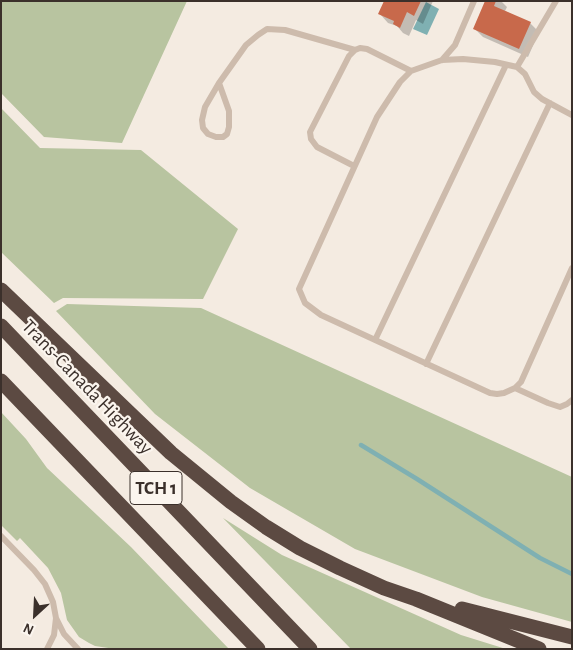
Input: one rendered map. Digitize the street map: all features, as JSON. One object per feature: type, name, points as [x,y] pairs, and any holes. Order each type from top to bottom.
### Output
[{"type":"highway","points":[[1,290],[171,453],[266,527],[300,548],[384,588],[539,649]]},
{"type":"highway","name":"Trans-Canada Highway","points":[[1,326],[310,649]]},
{"type":"highway","name":"TCH 1","points":[[1,381],[258,649]]},
{"type":"highway","points":[[416,599],[537,627],[572,638]]},
{"type":"lane","points":[[442,60],[455,45],[474,1]]},
{"type":"lane","points":[[517,67],[556,1]]},
{"type":"lane","points":[[219,83],[229,111],[229,127],[227,134],[223,137],[208,134],[202,128],[205,107],[219,83],[246,45],[258,35],[268,29],[285,30],[355,50]]},
{"type":"lane","points":[[354,166],[317,146],[311,140],[310,132],[349,56],[360,48],[367,49],[411,72]]},
{"type":"lane","points":[[572,115],[534,92],[525,74],[517,67],[506,64],[471,60],[442,60],[411,72],[400,82],[377,117],[299,289],[305,303],[312,309],[490,393],[504,393],[515,388],[521,382],[572,268]]},
{"type":"lane","points":[[375,340],[506,64]]},
{"type":"lane","points":[[426,364],[550,103]]},
{"type":"lane","points":[[515,388],[560,407],[572,400]]},
{"type":"lane","points":[[1,536],[45,584],[53,602],[56,618],[64,634],[78,649]]},
{"type":"lane","points":[[47,649],[54,636],[56,618]]},
{"type":"green space","points":[[1,1],[187,1],[122,143],[44,137],[1,93]]},
{"type":"green space","points":[[1,108],[40,148],[141,150],[238,229],[203,299],[63,298],[54,303],[1,252]]},
{"type":"green space","points":[[67,304],[201,308],[572,477],[572,622],[482,597],[355,549],[250,488],[155,414],[56,311]]},
{"type":"green space","points":[[1,412],[26,439],[47,468],[131,547],[229,649],[115,649],[95,646],[79,637],[67,620],[61,593],[48,568],[20,538],[17,541],[1,525]]},
{"type":"green space","points":[[223,518],[282,555],[461,635],[506,649],[351,649]]},
{"type":"water","points":[[426,2],[439,9],[427,35],[413,29]]},
{"type":"building","points":[[384,1],[421,1],[414,16],[407,12],[400,28],[393,24],[394,21],[378,14]]},
{"type":"building","points":[[485,1],[496,1],[494,6],[531,22],[519,49],[473,29]]},
{"type":"waterway","points":[[361,445],[540,558],[572,574]]}]
